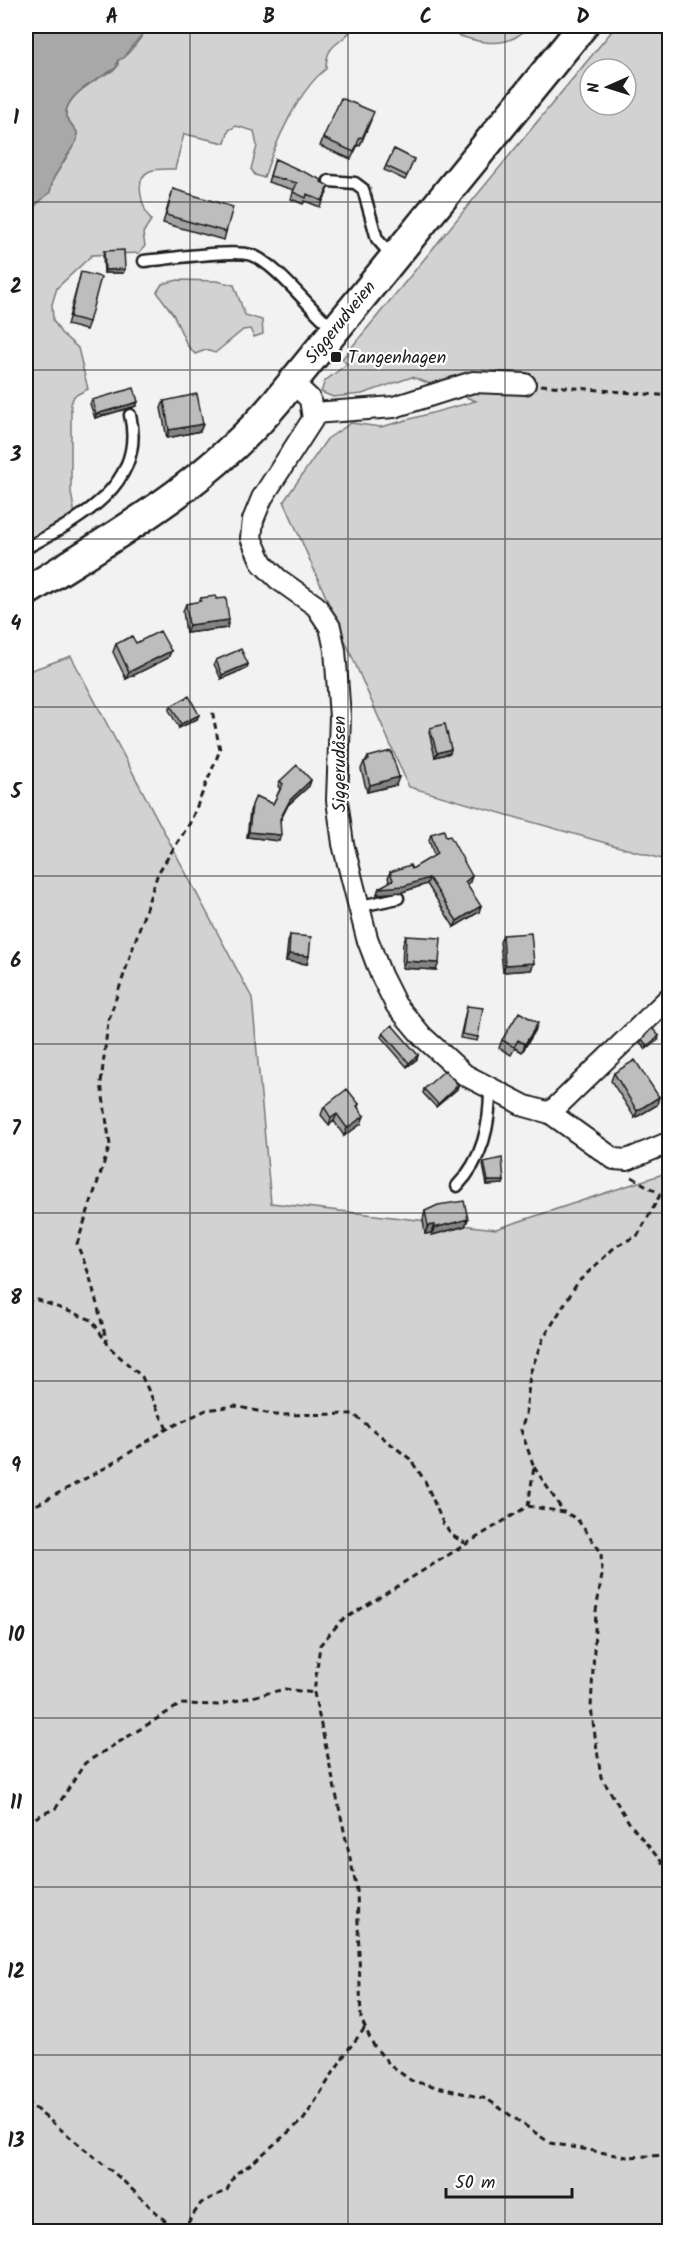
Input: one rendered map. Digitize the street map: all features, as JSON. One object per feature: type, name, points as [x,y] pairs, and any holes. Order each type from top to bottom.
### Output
[{"type":"main road","name":"Siggerudveien","points":[[26,590],[202,477],[250,433],[583,26]]},
{"type":"street","points":[[292,382],[310,399],[314,413],[393,407],[473,382],[525,384]]},
{"type":"street","name":"Siggerudåsen","points":[[314,413],[310,425],[262,498],[253,520],[251,538],[262,563],[278,579],[316,606],[330,627],[335,650],[340,717],[337,800],[343,844],[368,938],[396,1005],[423,1037],[465,1075],[525,1106],[550,1113],[614,1159]]},
{"type":"street","points":[[550,1113],[669,997]]},
{"type":"street","points":[[614,1159],[627,1160],[669,1142]]},
{"type":"lane","points":[[329,181],[355,183],[363,189],[376,239],[393,257]]},
{"type":"lane","points":[[144,261],[235,253],[251,255],[278,274],[334,329]]},
{"type":"lane","points":[[26,548],[78,519],[112,487],[134,445],[130,415]]},
{"type":"lane","points":[[361,906],[398,898]]},
{"type":"lane","points":[[457,1186],[467,1176],[480,1152],[489,1115],[490,1089]]},
{"type":"path","points":[[525,384],[669,396]]},
{"type":"path","points":[[108,1346],[89,1274],[77,1244],[110,1145],[101,1083],[108,1022],[158,873],[190,823],[220,750],[212,710]]},
{"type":"path","points":[[614,1159],[630,1176],[660,1195],[669,1195]]},
{"type":"path","points":[[564,1512],[534,1467],[521,1430],[530,1373],[543,1339],[578,1282],[615,1247],[638,1235],[660,1195]]},
{"type":"path","points":[[26,1302],[38,1300],[92,1320],[108,1346],[142,1377],[167,1429]]},
{"type":"path","points":[[26,1505],[38,1504],[105,1468],[167,1429],[206,1410],[235,1406],[275,1415],[352,1414],[410,1459],[425,1481],[443,1523],[453,1536],[466,1544]]},
{"type":"path","points":[[528,1506],[534,1467]]},
{"type":"path","points":[[669,1872],[630,1824],[601,1777],[591,1708],[596,1611],[602,1575],[601,1552],[577,1519],[564,1512],[528,1506],[341,1621],[320,1645],[314,1693],[357,1890],[361,2019],[374,2046],[392,2067],[412,2081],[487,2099],[550,2143],[627,2157],[669,2155]]},
{"type":"path","points":[[26,1822],[56,1808],[85,1763],[180,1704],[218,1705],[285,1689],[314,1693]]},
{"type":"path","points":[[26,2101],[120,2178],[179,2232],[201,2203],[227,2190],[235,2174],[251,2164],[304,2120],[347,2051],[365,2028]]},
{"type":"shaded area","points":[[26,26],[147,26],[124,58],[118,60],[116,68],[92,82],[70,101],[66,117],[77,132],[77,140],[53,179],[50,192],[26,214]]},
{"type":"shaded area","points":[[147,26],[354,26],[331,49],[326,69],[306,90],[297,104],[281,134],[264,178],[255,175],[251,169],[257,146],[254,131],[236,126],[229,130],[225,143],[184,134],[175,169],[153,170],[141,180],[142,202],[151,220],[143,233],[145,246],[139,253],[92,255],[57,288],[52,304],[53,320],[61,333],[78,348],[88,389],[74,396],[71,404],[71,492],[75,515],[26,542],[26,214],[50,191],[53,179],[77,140],[77,132],[66,117],[70,102],[99,77],[114,70],[118,66],[118,60],[135,46]]},
{"type":"shaded area","points":[[432,26],[528,26],[508,41],[495,43],[469,39]]},
{"type":"shaded area","points":[[616,26],[669,26],[669,861],[409,787],[284,501],[327,439],[351,423],[381,427],[476,401],[412,377],[362,394],[333,397],[321,392],[325,381],[347,364],[342,359],[578,72],[578,117],[638,117],[638,57],[590,57]]},
{"type":"shaded area","points":[[178,280],[217,281],[234,285],[245,315],[262,320],[263,334],[254,337],[250,329],[243,330],[215,353],[206,350],[195,354],[187,345],[173,314],[157,292],[162,284]]},
{"type":"shaded area","points":[[71,656],[252,998],[271,1203],[496,1229],[669,1172],[669,2231],[26,2231],[26,672]]},
{"type":"building","points":[[341,98],[374,112],[354,152],[323,138]]},
{"type":"building","points":[[394,149],[414,159],[407,176],[386,166]]},
{"type":"building","points":[[275,159],[322,180],[321,182],[329,186],[322,201],[307,194],[306,198],[293,192],[297,183],[270,176]]},
{"type":"building","points":[[173,189],[233,207],[226,232],[166,215]]},
{"type":"building","points":[[124,250],[125,269],[105,270],[104,251]]},
{"type":"building","points":[[81,272],[101,277],[89,322],[70,317]]},
{"type":"building","points":[[134,388],[138,402],[96,414],[92,400]]},
{"type":"building","points":[[197,394],[203,424],[169,430],[164,401]]},
{"type":"building","points":[[216,596],[216,599],[226,598],[229,620],[189,625],[186,604],[201,601],[201,598]]},
{"type":"building","points":[[160,631],[171,651],[129,672],[116,644],[132,636],[136,643]]},
{"type":"building","points":[[241,649],[248,664],[222,675],[216,660]]},
{"type":"building","points":[[189,696],[199,715],[181,724],[171,706]]},
{"type":"building","points":[[445,724],[451,749],[437,753],[430,728]]},
{"type":"building","points":[[391,751],[399,777],[370,785],[364,762],[369,760],[368,757]]},
{"type":"building","points":[[297,765],[311,780],[290,800],[280,819],[281,835],[249,832],[252,805],[256,796],[273,804],[283,784],[280,781]]},
{"type":"building","points":[[444,830],[446,837],[450,836],[472,876],[465,882],[481,906],[457,921],[429,878],[404,886],[379,888],[393,880],[390,872],[410,865],[412,869],[437,854],[431,834]]},
{"type":"building","points":[[531,933],[534,963],[505,965],[503,935]]},
{"type":"building","points":[[290,935],[311,937],[309,956],[289,954]]},
{"type":"building","points":[[406,936],[441,938],[439,963],[405,961]]},
{"type":"building","points":[[467,1006],[483,1008],[478,1037],[462,1034]]},
{"type":"building","points":[[519,1012],[538,1023],[525,1044],[518,1040],[514,1047],[502,1040]]},
{"type":"building","points":[[392,1025],[418,1055],[409,1063],[383,1033]]},
{"type":"building","points":[[652,1028],[659,1036],[647,1046],[642,1039]]},
{"type":"building","points":[[635,1060],[659,1097],[637,1111],[614,1073]]},
{"type":"building","points":[[445,1070],[458,1085],[438,1104],[424,1089]]},
{"type":"building","points":[[347,1089],[359,1104],[357,1106],[364,1116],[347,1128],[337,1114],[331,1118],[324,1107]]},
{"type":"building","points":[[502,1158],[504,1181],[488,1181],[484,1162]]},
{"type":"building","points":[[464,1201],[468,1219],[434,1228],[434,1225],[428,1226],[425,1211],[438,1205]]},
{"type":"place","name":"Tangenhagen","points":[[336,357]]}]
